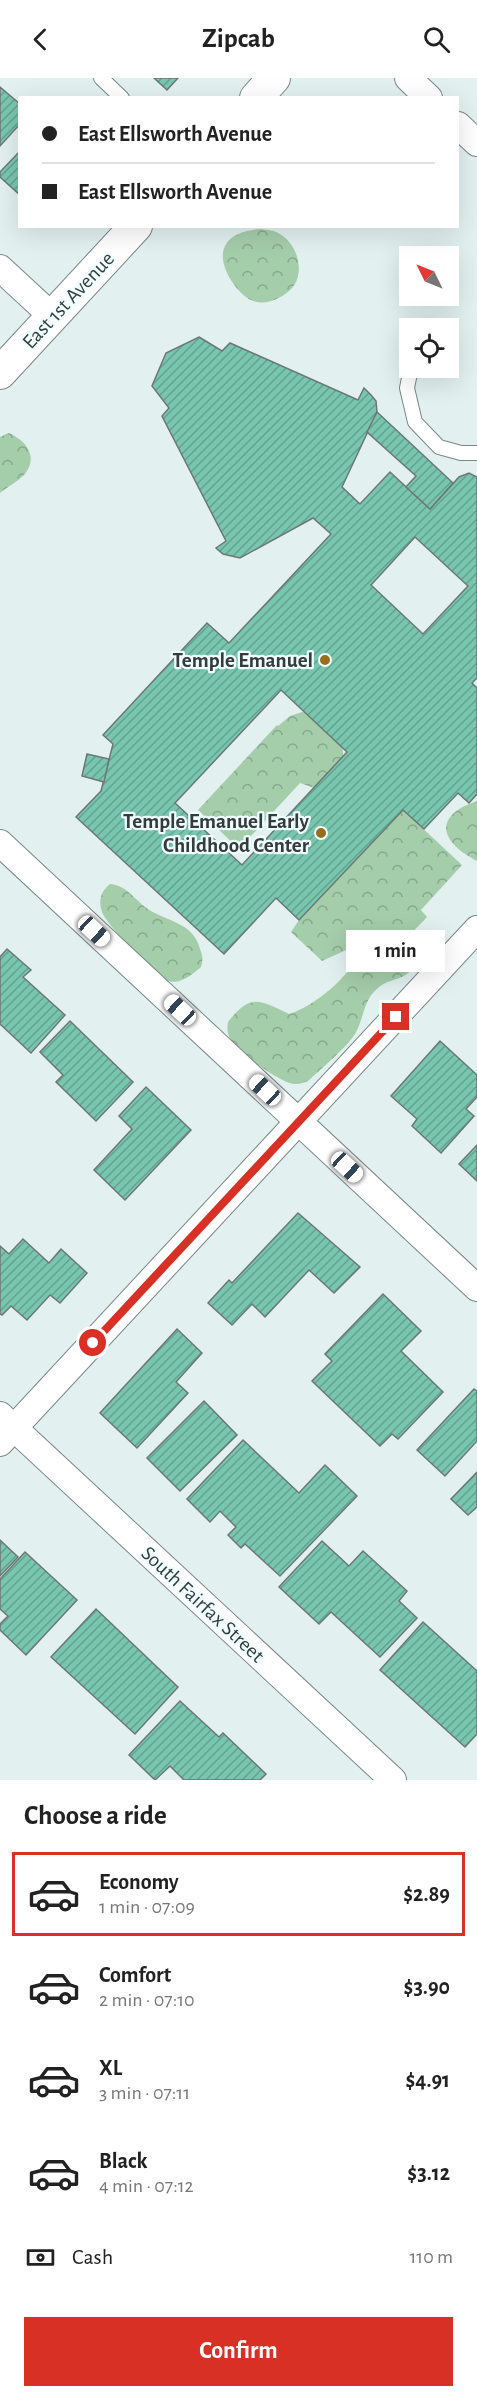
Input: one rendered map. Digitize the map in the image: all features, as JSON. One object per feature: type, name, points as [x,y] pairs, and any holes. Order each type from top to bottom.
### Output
[{"type":"street","points":[[258,96],[274,78]]},
{"type":"street","points":[[408,78],[427,96]]},
{"type":"street","points":[[459,126],[477,143]]},
{"type":"street","name":"East 1st Avenue","points":[[0,373],[134,228]]},
{"type":"street","points":[[0,268],[53,317]]},
{"type":"street","points":[[0,843],[477,1288]]},
{"type":"street","points":[[4,1429],[299,1122],[477,929]]},
{"type":"street","name":"South Fairfax Street","points":[[4,1429],[393,1780]]},
{"type":"lane","points":[[101,78],[120,96]]},
{"type":"lane","points":[[409,378],[407,388],[415,422],[439,447],[461,453],[477,453]]},
{"type":"green space","points":[[260,229],[274,231],[285,237],[294,250],[299,266],[292,288],[284,295],[267,302],[256,302],[239,291],[229,277],[223,261],[225,246],[231,238],[245,231]]},
{"type":"green space","points":[[9,433],[26,445],[31,462],[24,475],[0,493],[0,437]]},
{"type":"green space","points":[[302,712],[312,713],[342,745],[344,760],[317,789],[300,783],[239,849],[198,810],[277,725],[290,716]]},
{"type":"green space","points":[[477,801],[477,861],[455,846],[446,830],[447,822],[453,814]]},
{"type":"green space","points":[[403,810],[462,865],[421,910],[427,917],[404,941],[413,953],[416,963],[412,969],[403,977],[383,984],[373,993],[355,1034],[326,1065],[308,1081],[299,1084],[289,1083],[275,1076],[235,1046],[229,1036],[228,1022],[243,1007],[256,1002],[270,1005],[289,1014],[320,998],[340,980],[355,961],[359,951],[355,946],[322,961],[291,932],[299,920]]},
{"type":"green space","points":[[110,884],[125,889],[145,907],[185,927],[196,940],[202,954],[201,967],[186,978],[173,982],[143,961],[102,912],[101,896]]},
{"type":"building","points":[[154,78],[178,78],[167,90]]},
{"type":"building","points":[[0,87],[18,102],[18,126],[0,146]]},
{"type":"building","points":[[18,153],[18,193],[0,177],[0,172]]},
{"type":"building","name":"Temple Emanuel","points":[[199,337],[222,351],[230,343],[358,400],[364,388],[376,401],[377,412],[342,487],[360,504],[390,472],[430,509],[459,477],[469,473],[477,477],[477,678],[472,683],[477,688],[477,794],[469,803],[458,793],[424,829],[403,810],[299,920],[276,898],[224,954],[76,817],[101,791],[113,744],[103,735],[207,623],[229,643],[331,534],[313,518],[240,558],[223,554],[216,548],[226,541],[162,416],[169,408],[152,386],[166,353]],"holes":[[[415,537],[468,586],[423,634],[371,585]],[[281,690],[347,752],[242,865],[175,803]]]},
{"type":"building","points":[[377,412],[453,483],[430,509],[406,487],[416,476],[367,432]]},
{"type":"building","points":[[87,754],[109,759],[104,782],[82,776]]},
{"type":"building","points":[[7,949],[31,970],[23,977],[65,1015],[31,1053],[0,1024],[0,957]]},
{"type":"building","points":[[70,1021],[133,1082],[96,1121],[56,1082],[63,1075],[40,1052]]},
{"type":"building","points":[[440,1041],[477,1075],[477,1097],[466,1109],[474,1116],[441,1153],[412,1126],[417,1119],[391,1096]]},
{"type":"building","points":[[146,1087],[191,1130],[125,1200],[94,1170],[132,1129],[119,1116]]},
{"type":"building","points":[[477,1145],[477,1181],[459,1164]]},
{"type":"building","points":[[298,1213],[360,1267],[334,1293],[309,1270],[265,1317],[252,1304],[232,1325],[208,1303],[229,1280],[232,1283]]},
{"type":"building","points":[[23,1239],[49,1263],[61,1249],[87,1273],[60,1303],[50,1295],[27,1320],[11,1306],[2,1315],[0,1314],[0,1246],[9,1254]]},
{"type":"building","points":[[383,1294],[421,1331],[401,1351],[443,1392],[398,1439],[392,1434],[380,1446],[312,1381],[332,1361],[325,1354]]},
{"type":"building","points":[[177,1329],[202,1353],[176,1382],[188,1393],[137,1448],[100,1413]]},
{"type":"building","points":[[474,1389],[477,1391],[477,1441],[445,1476],[417,1450]]},
{"type":"building","points":[[204,1401],[237,1435],[180,1491],[147,1458]]},
{"type":"building","points":[[243,1440],[299,1493],[325,1465],[357,1496],[280,1576],[245,1544],[241,1548],[228,1535],[236,1527],[220,1511],[210,1522],[187,1499]]},
{"type":"building","points":[[477,1472],[477,1507],[468,1515],[451,1499]]},
{"type":"building","points":[[0,1540],[18,1557],[0,1576]]},
{"type":"building","points":[[322,1541],[349,1566],[363,1551],[407,1591],[399,1601],[417,1618],[380,1657],[331,1612],[319,1624],[279,1587]]},
{"type":"building","points":[[25,1552],[77,1600],[26,1655],[0,1630],[0,1624],[8,1616],[0,1609],[0,1579]]},
{"type":"building","points":[[96,1609],[178,1687],[135,1734],[51,1657]]},
{"type":"building","points":[[423,1622],[477,1671],[477,1734],[465,1747],[380,1670]]},
{"type":"building","points":[[180,1701],[219,1737],[223,1733],[266,1774],[260,1780],[184,1780],[170,1766],[155,1780],[129,1755]]},
{"type":"place","name":"Temple Emanuel","points":[[325,660]]},
{"type":"place","name":"Temple Emanuel Early Childhood Center","points":[[321,833]]},
{"type":"route","points":[[93,1343],[396,1017]]}]
